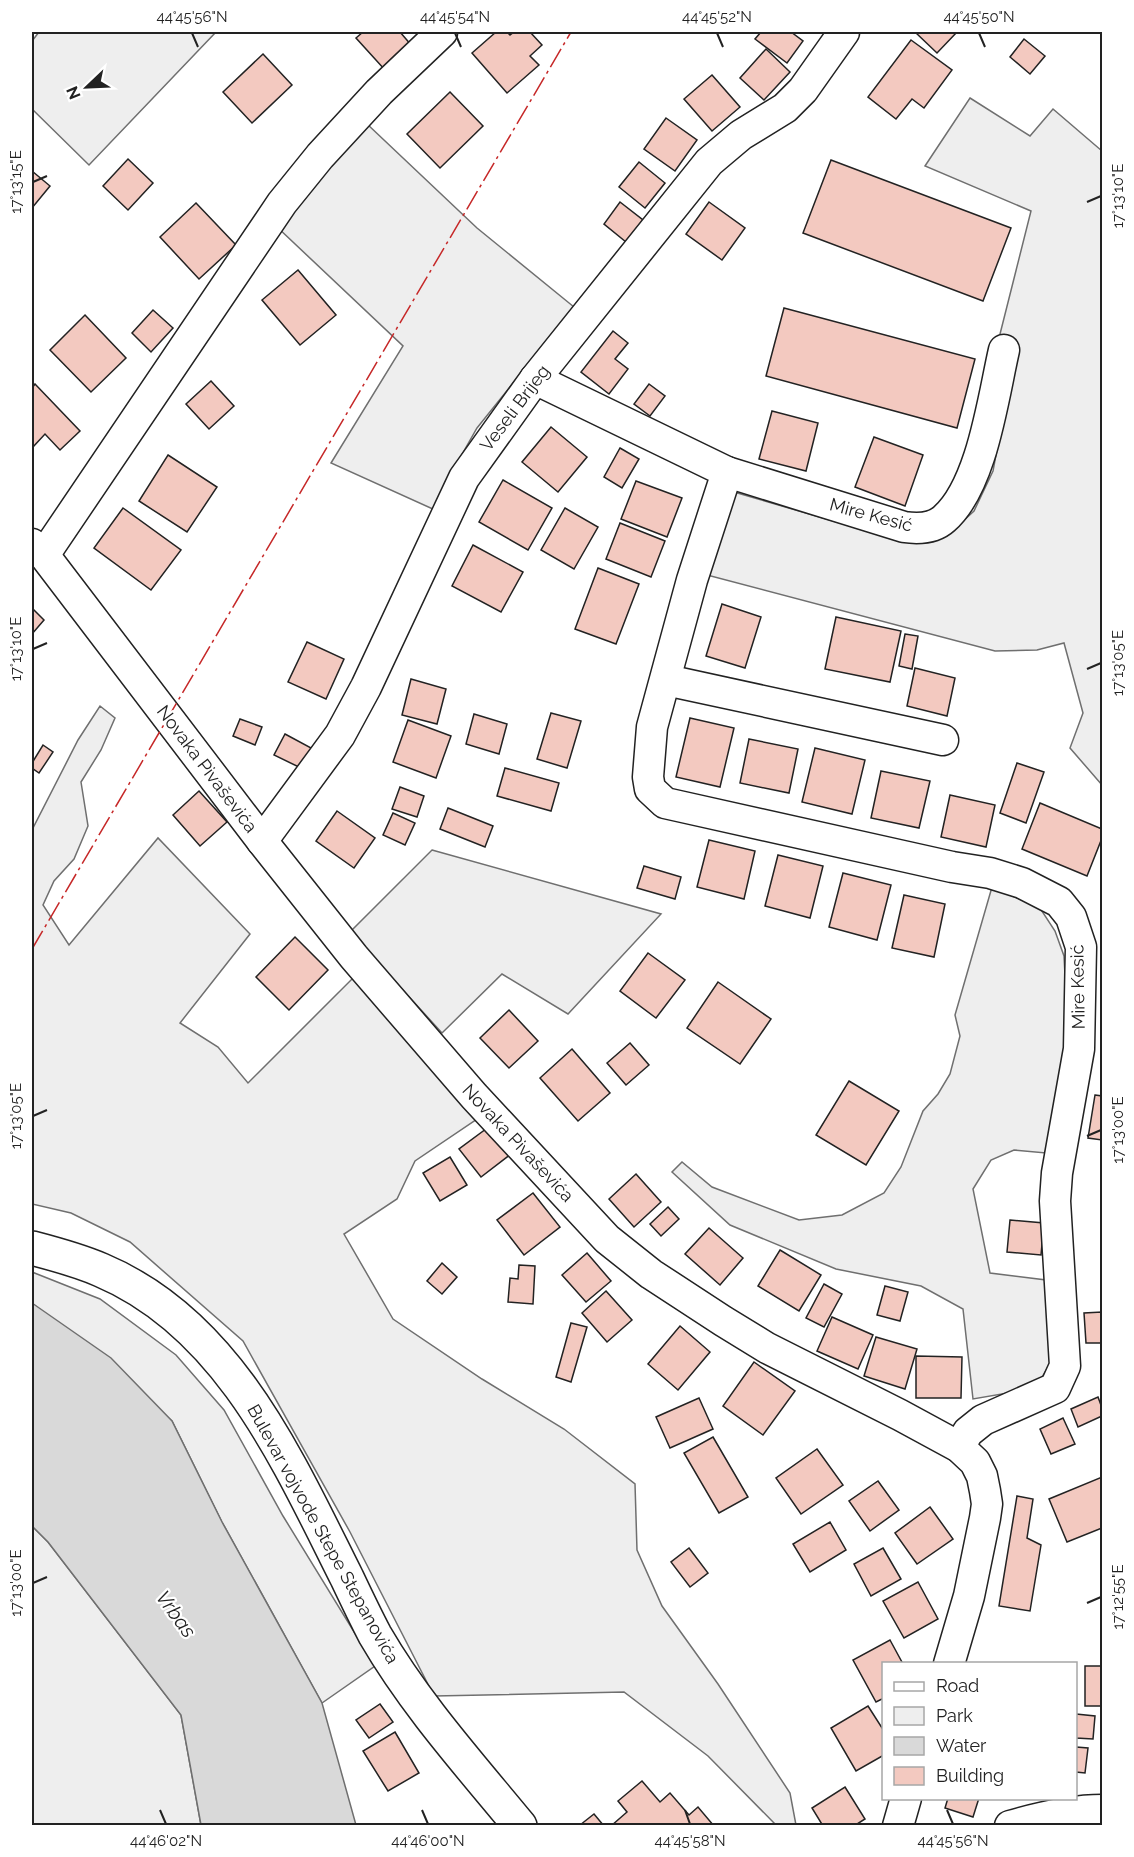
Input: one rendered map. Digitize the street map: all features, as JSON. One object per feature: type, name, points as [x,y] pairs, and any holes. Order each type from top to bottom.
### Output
[{"type":"main road","name":"Bulevar vojvode Stepe Stepanovića","points":[[32,1248],[102,1270],[139,1290],[185,1324],[221,1362],[265,1423],[375,1634],[413,1694],[520,1826]]},
{"type":"street","points":[[38,550],[282,203],[320,156],[379,92],[442,32]]},
{"type":"street","name":"Veseli Brijeg","points":[[262,841],[340,735],[366,687],[464,478],[536,379],[709,162],[741,135],[785,108],[802,90],[844,32]]},
{"type":"street","name":"Mire Kesić","points":[[536,379],[727,472],[904,527],[918,529],[929,527],[943,520],[963,496],[970,483],[982,445],[1004,350]]},
{"type":"street","name":"Mire Kesić","points":[[727,472],[692,580],[652,727],[647,766],[650,789],[665,803],[952,867],[990,873],[1022,883],[1059,902],[1071,917],[1081,947],[1079,1049],[1055,1201],[1065,1366],[1055,1388],[983,1420],[968,1432],[959,1447]]},
{"type":"street","name":"Novaka Pivaševića","points":[[38,550],[354,957],[474,1096],[608,1239],[651,1274],[767,1348],[959,1447],[975,1462],[982,1476],[987,1504],[969,1596],[950,1662]]},
{"type":"street","points":[[666,680],[943,740]]},
{"type":"street","points":[[898,1826],[905,1800]]},
{"type":"street","points":[[1010,1826],[1046,1815],[1102,1810]]},
{"type":"green space","points":[[39,32],[216,32],[89,165],[32,109],[32,41]]},
{"type":"green space","points":[[970,98],[1030,136],[1053,109],[1102,151],[1102,785],[1070,748],[1083,713],[1064,643],[1037,650],[995,651],[707,575],[734,492],[905,542],[932,539],[952,531],[974,511],[993,471],[1016,347],[998,342],[1031,211],[925,166]]},
{"type":"green space","points":[[366,123],[477,228],[574,307],[477,428],[456,465],[435,510],[331,463],[403,346],[276,226]]},
{"type":"green space","points":[[100,706],[115,718],[101,750],[81,782],[88,826],[74,859],[54,881],[43,905],[69,945],[158,838],[250,934],[180,1023],[218,1047],[248,1083],[355,976],[477,1119],[415,1161],[397,1199],[344,1234],[393,1319],[482,1379],[564,1429],[635,1484],[637,1550],[662,1606],[718,1684],[790,1793],[796,1825],[776,1825],[708,1756],[624,1692],[434,1696],[350,1532],[243,1341],[130,1242],[71,1213],[32,1204],[32,830],[78,740]]},
{"type":"green space","points":[[432,850],[661,914],[568,1014],[502,974],[442,1033],[350,932]]},
{"type":"green space","points":[[992,887],[1040,908],[1055,931],[1064,956],[1068,1033],[1046,1153],[1014,1150],[991,1160],[973,1189],[990,1273],[1046,1280],[1051,1362],[1041,1379],[1025,1390],[973,1399],[963,1309],[921,1286],[836,1269],[730,1225],[672,1172],[682,1162],[712,1187],[799,1220],[842,1215],[884,1193],[901,1167],[923,1111],[938,1094],[950,1074],[960,1036],[955,1015]]},
{"type":"green space","points":[[32,1272],[100,1299],[176,1355],[224,1410],[283,1516],[375,1666],[322,1703],[222,1522],[172,1421],[32,1303]]},
{"type":"green space","points":[[32,1526],[48,1542],[181,1715],[201,1825],[32,1825]]},
{"type":"water","name":"Vrbas","points":[[32,1303],[111,1358],[172,1421],[222,1522],[322,1703],[356,1825],[201,1825],[181,1715],[48,1542],[32,1526]]},
{"type":"building","points":[[363,32],[400,32],[412,46],[385,70],[356,38]]},
{"type":"building","points":[[496,32],[507,32],[510,35],[514,32],[530,32],[542,45],[530,56],[539,65],[507,93],[472,53]]},
{"type":"building","points":[[761,32],[791,32],[803,41],[787,63],[755,39]]},
{"type":"building","points":[[915,32],[957,32],[937,53]]},
{"type":"building","points":[[1024,39],[1045,56],[1030,74],[1010,57]]},
{"type":"building","points":[[911,40],[952,70],[924,108],[912,99],[896,119],[868,97]]},
{"type":"building","points":[[766,49],[790,72],[764,100],[740,78]]},
{"type":"building","points":[[263,54],[292,85],[252,123],[223,92]]},
{"type":"building","points":[[712,75],[740,107],[712,131],[684,99]]},
{"type":"building","points":[[450,92],[483,126],[440,168],[407,134]]},
{"type":"building","points":[[666,118],[697,140],[675,171],[644,149]]},
{"type":"building","points":[[128,159],[153,183],[128,210],[103,186]]},
{"type":"building","points":[[831,160],[1011,228],[983,301],[803,233]]},
{"type":"building","points":[[639,162],[665,183],[645,208],[619,187]]},
{"type":"building","points":[[32,171],[50,186],[32,208]]},
{"type":"building","points":[[620,202],[643,220],[626,242],[604,224]]},
{"type":"building","points":[[709,202],[745,228],[722,260],[686,234]]},
{"type":"building","points":[[196,203],[236,245],[199,279],[160,237]]},
{"type":"building","points":[[298,270],[336,315],[300,345],[262,300]]},
{"type":"building","points":[[784,308],[975,359],[957,428],[766,376]]},
{"type":"building","points":[[153,310],[173,328],[151,352],[132,333]]},
{"type":"building","points":[[85,315],[126,358],[91,392],[50,350]]},
{"type":"building","points":[[613,331],[628,343],[615,359],[628,369],[609,394],[581,372]]},
{"type":"building","points":[[211,381],[234,406],[209,429],[186,404]]},
{"type":"building","points":[[35,384],[80,431],[60,450],[45,434],[32,448],[32,388]]},
{"type":"building","points":[[649,384],[665,396],[650,416],[634,404]]},
{"type":"building","points":[[772,411],[818,423],[806,471],[759,459]]},
{"type":"building","points":[[551,427],[587,457],[558,492],[522,462]]},
{"type":"building","points":[[874,437],[923,455],[905,506],[855,487]]},
{"type":"building","points":[[620,448],[639,459],[622,488],[604,477]]},
{"type":"building","points":[[168,455],[217,487],[187,532],[139,501]]},
{"type":"building","points":[[503,480],[552,508],[528,550],[479,522]]},
{"type":"building","points":[[636,481],[682,498],[667,537],[621,519]]},
{"type":"building","points":[[123,508],[181,550],[151,590],[94,548]]},
{"type":"building","points":[[565,508],[598,527],[574,569],[541,550]]},
{"type":"building","points":[[620,523],[665,541],[651,577],[606,559]]},
{"type":"building","points":[[473,545],[523,572],[501,612],[452,586]]},
{"type":"building","points":[[598,568],[639,584],[616,644],[575,629]]},
{"type":"building","points":[[722,604],[761,617],[745,668],[706,656]]},
{"type":"building","points":[[32,608],[44,620],[32,634]]},
{"type":"building","points":[[836,617],[901,631],[890,682],[825,669]]},
{"type":"building","points":[[905,634],[918,636],[912,669],[899,666]]},
{"type":"building","points":[[307,642],[344,659],[326,699],[288,682]]},
{"type":"building","points":[[915,668],[955,678],[947,716],[907,706]]},
{"type":"building","points":[[411,679],[446,689],[437,724],[402,715]]},
{"type":"building","points":[[551,713],[581,721],[567,768],[537,759]]},
{"type":"building","points":[[474,714],[507,724],[499,754],[466,744]]},
{"type":"building","points":[[690,718],[734,728],[720,787],[676,777]]},
{"type":"building","points":[[240,719],[262,727],[255,745],[233,736]]},
{"type":"building","points":[[408,720],[451,736],[436,778],[393,762]]},
{"type":"building","points":[[285,734],[313,749],[303,769],[274,755]]},
{"type":"building","points":[[749,739],[798,749],[789,793],[740,783]]},
{"type":"building","points":[[43,745],[53,752],[39,773],[32,768],[32,763]]},
{"type":"building","points":[[815,748],[865,760],[852,814],[802,802]]},
{"type":"building","points":[[1017,763],[1044,772],[1026,823],[1000,813]]},
{"type":"building","points":[[505,768],[559,783],[551,811],[497,796]]},
{"type":"building","points":[[881,771],[930,781],[919,828],[871,818]]},
{"type":"building","points":[[400,787],[424,796],[417,817],[392,809]]},
{"type":"building","points":[[199,791],[227,822],[200,846],[173,815]]},
{"type":"building","points":[[950,795],[995,805],[986,847],[941,837]]},
{"type":"building","points":[[1040,803],[1102,829],[1102,838],[1087,876],[1022,849]]},
{"type":"building","points":[[448,808],[493,826],[485,847],[440,829]]},
{"type":"building","points":[[337,811],[375,838],[354,868],[316,841]]},
{"type":"building","points":[[393,813],[415,823],[405,845],[383,835]]},
{"type":"building","points":[[709,840],[755,851],[744,899],[697,887]]},
{"type":"building","points":[[778,855],[823,866],[810,918],[765,906]]},
{"type":"building","points":[[644,866],[681,877],[675,899],[637,888]]},
{"type":"building","points":[[843,873],[891,885],[877,940],[829,927]]},
{"type":"building","points":[[904,895],[945,904],[934,957],[892,948]]},
{"type":"building","points":[[295,937],[328,970],[289,1010],[256,977]]},
{"type":"building","points":[[648,953],[685,980],[656,1018],[620,991]]},
{"type":"building","points":[[718,982],[771,1019],[740,1064],[687,1028]]},
{"type":"building","points":[[509,1010],[538,1041],[509,1068],[480,1038]]},
{"type":"building","points":[[630,1043],[649,1065],[626,1085],[607,1063]]},
{"type":"building","points":[[572,1049],[610,1093],[578,1121],[540,1078]]},
{"type":"building","points":[[849,1081],[899,1111],[866,1165],[816,1135]]},
{"type":"building","points":[[1095,1095],[1102,1096],[1102,1140],[1088,1138]]},
{"type":"building","points":[[490,1126],[511,1154],[481,1177],[459,1149]]},
{"type":"building","points":[[450,1157],[467,1185],[440,1201],[423,1173]]},
{"type":"building","points":[[636,1174],[661,1202],[634,1227],[609,1199]]},
{"type":"building","points":[[533,1193],[560,1227],[524,1255],[497,1220]]},
{"type":"building","points":[[668,1207],[679,1219],[661,1236],[650,1224]]},
{"type":"building","points":[[1010,1220],[1044,1223],[1041,1255],[1007,1252]]},
{"type":"building","points":[[709,1228],[743,1258],[720,1285],[685,1254]]},
{"type":"building","points":[[780,1250],[821,1275],[799,1311],[758,1286]]},
{"type":"building","points":[[587,1253],[611,1281],[586,1302],[562,1275]]},
{"type":"building","points":[[442,1263],[457,1277],[442,1294],[427,1281]]},
{"type":"building","points":[[519,1265],[535,1266],[533,1304],[508,1302],[510,1278],[518,1279]]},
{"type":"building","points":[[824,1284],[842,1294],[824,1327],[806,1318]]},
{"type":"building","points":[[885,1286],[908,1292],[900,1321],[877,1315]]},
{"type":"building","points":[[606,1291],[632,1320],[607,1342],[582,1313]]},
{"type":"building","points":[[1102,1312],[1102,1343],[1086,1343],[1084,1313]]},
{"type":"building","points":[[832,1317],[873,1335],[858,1369],[817,1351]]},
{"type":"building","points":[[571,1323],[587,1327],[571,1382],[556,1377]]},
{"type":"building","points":[[680,1326],[710,1352],[678,1390],[648,1364]]},
{"type":"building","points":[[876,1337],[917,1349],[905,1389],[864,1376]]},
{"type":"building","points":[[916,1356],[962,1357],[961,1398],[916,1398]]},
{"type":"building","points":[[754,1362],[795,1391],[763,1435],[723,1406]]},
{"type":"building","points":[[1098,1397],[1102,1416],[1078,1427],[1071,1409]]},
{"type":"building","points":[[699,1398],[713,1429],[670,1448],[656,1417]]},
{"type":"building","points":[[1063,1418],[1075,1444],[1051,1454],[1040,1429]]},
{"type":"building","points":[[713,1437],[748,1497],[719,1513],[684,1453]]},
{"type":"building","points":[[817,1449],[843,1485],[801,1514],[776,1478]]},
{"type":"building","points":[[1102,1477],[1102,1528],[1067,1542],[1049,1499]]},
{"type":"building","points":[[878,1481],[899,1510],[870,1531],[849,1501]]},
{"type":"building","points":[[1017,1496],[1033,1499],[1027,1538],[1041,1545],[1030,1611],[999,1606]]},
{"type":"building","points":[[930,1507],[953,1539],[917,1564],[895,1533]]},
{"type":"building","points":[[830,1522],[846,1550],[810,1572],[793,1544]]},
{"type":"building","points":[[689,1548],[708,1573],[690,1587],[671,1562]]},
{"type":"building","points":[[883,1548],[901,1579],[871,1596],[854,1564]]},
{"type":"building","points":[[918,1582],[938,1619],[904,1638],[883,1601]]},
{"type":"building","points":[[890,1640],[902,1662],[882,1662],[882,1699],[876,1702],[853,1660]]},
{"type":"building","points":[[1085,1666],[1102,1666],[1102,1706],[1085,1706]]},
{"type":"building","points":[[380,1704],[393,1722],[369,1738],[356,1720]]},
{"type":"building","points":[[868,1706],[882,1728],[882,1756],[856,1771],[831,1728]]},
{"type":"building","points":[[1077,1714],[1095,1716],[1093,1739],[1077,1738]]},
{"type":"building","points":[[395,1732],[419,1773],[388,1791],[363,1751]]},
{"type":"building","points":[[1077,1747],[1088,1748],[1085,1773],[1077,1772]]},
{"type":"building","points":[[642,1781],[660,1802],[670,1793],[689,1815],[698,1807],[714,1826],[611,1826],[627,1812],[618,1801]]},
{"type":"building","points":[[845,1787],[865,1819],[854,1826],[823,1826],[812,1808]]},
{"type":"building","points":[[947,1800],[978,1800],[973,1817],[945,1808]]},
{"type":"building","points":[[594,1814],[604,1826],[580,1826],[580,1825]]},
{"type":"power","points":[[32,949],[571,32]]}]
